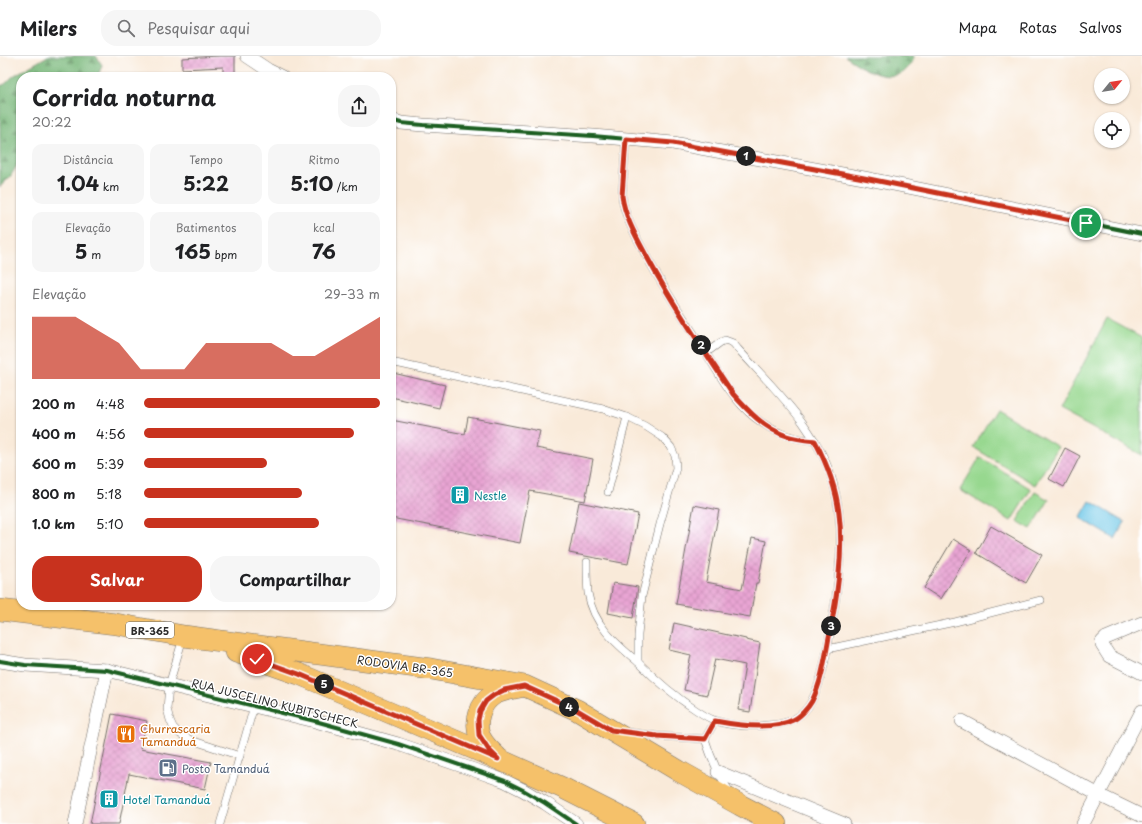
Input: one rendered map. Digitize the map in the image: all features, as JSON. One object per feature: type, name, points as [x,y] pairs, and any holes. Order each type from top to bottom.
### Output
[{"type":"main road","name":"RODOVIA BR-365","points":[[0,610],[116,624],[184,636],[431,669],[524,686],[577,710],[679,771],[776,824]]},
{"type":"main road","name":"BR-365","points":[[184,636],[299,674],[563,788],[634,824]]},
{"type":"main road","name":"BR-365","points":[[498,759],[489,750],[479,735],[478,720],[480,711],[486,701],[494,695],[504,690],[524,686]]},
{"type":"street","points":[[247,56],[272,72]]},
{"type":"street","points":[[396,122],[423,125],[593,136],[673,143],[864,178],[1142,234]]},
{"type":"street","points":[[1142,623],[1110,636],[1102,642],[1102,646],[1109,656],[1142,673]]},
{"type":"street","name":"RUA JUSCELINO KUBITSCHECK","points":[[0,661],[25,665],[107,670],[315,721],[398,744],[480,772],[523,790],[545,803],[571,823]]},
{"type":"street","points":[[75,824],[107,670]]},
{"type":"street","points":[[1083,824],[1142,711]]},
{"type":"street","points":[[962,721],[1099,795],[1142,816]]},
{"type":"street","points":[[718,772],[844,824]]},
{"type":"lane","points":[[626,139],[622,196],[623,205],[636,237],[661,283],[733,394],[753,416],[773,430],[786,436],[815,441]]},
{"type":"lane","points":[[587,562],[588,593],[593,612],[603,629],[615,644],[638,662],[668,690],[689,706],[715,721],[729,724],[759,726],[779,724],[793,720],[804,712],[811,703],[818,686],[827,649],[834,610],[840,555],[839,513],[834,486],[824,459],[815,441],[800,418],[738,349],[725,340],[706,353]]},
{"type":"lane","points":[[396,363],[603,409],[645,426],[662,437],[671,447],[675,456],[676,468],[642,596],[638,635],[638,662]]},
{"type":"lane","points":[[608,492],[627,418]]},
{"type":"lane","points":[[827,649],[955,622],[1042,600]]},
{"type":"lane","points":[[184,636],[169,685],[167,709],[173,727],[180,734],[191,740],[240,756]]},
{"type":"lane","points":[[220,824],[254,706]]},
{"type":"lane","points":[[715,721],[705,739],[711,758],[718,772],[725,785],[740,805]]},
{"type":"lane","points":[[611,730],[657,736],[705,739]]},
{"type":"green space","points":[[48,56],[96,56],[102,65],[99,72],[20,72]]},
{"type":"green space","points":[[845,56],[914,56],[912,63],[907,69],[899,74],[889,76],[869,71]]},
{"type":"green space","points":[[16,74],[16,167],[10,177],[0,187],[0,86],[5,84]]},
{"type":"green space","points":[[1107,319],[1142,338],[1142,455],[1059,410]]},
{"type":"green space","points":[[996,409],[1058,447],[1035,485],[973,447]]},
{"type":"green space","points":[[980,457],[1031,489],[1011,521],[960,490]]},
{"type":"green space","points":[[1035,492],[1049,500],[1031,529],[1017,521]]},
{"type":"water","points":[[1090,501],[1125,522],[1115,539],[1080,518]]},
{"type":"building","points":[[235,56],[235,72],[223,72],[223,67],[182,69],[182,58]]},
{"type":"building","points":[[396,374],[445,385],[439,408],[396,398]]},
{"type":"building","name":"Nestle","points":[[468,417],[540,431],[536,448],[593,459],[585,501],[530,491],[520,543],[396,519],[396,421],[465,434]]},
{"type":"building","points":[[1065,448],[1080,456],[1064,487],[1049,479]]},
{"type":"building","points":[[579,502],[638,514],[628,564],[569,553]]},
{"type":"building","points":[[694,505],[719,510],[706,582],[742,589],[752,538],[766,541],[750,617],[676,604]]},
{"type":"building","points":[[991,526],[1042,555],[1026,583],[976,553]]},
{"type":"building","points":[[953,539],[971,550],[941,599],[924,588]]},
{"type":"building","points":[[613,583],[638,587],[633,618],[608,613]]},
{"type":"building","points":[[674,623],[760,643],[750,712],[738,710],[745,665],[715,659],[707,695],[684,690],[691,655],[669,650]]},
{"type":"building","points":[[112,714],[147,721],[140,749],[211,762],[205,789],[129,774],[119,824],[90,824]]},
{"type":"cycle path","points":[[396,122],[423,125],[593,136],[673,143],[864,178],[1142,234]]},
{"type":"cycle path","points":[[0,661],[25,665],[107,670],[315,721],[398,744],[505,781],[545,803],[576,824]]},
{"type":"place","name":"Nestle","points":[[460,495]]},
{"type":"place","name":"Churrascaria Tamanduá","points":[[126,734]]},
{"type":"place","name":"Posto Tamanduá","points":[[168,768]]},
{"type":"place","name":"Hotel Tamanduá","points":[[109,799]]},
{"type":"route","points":[[257,659],[299,674],[498,759],[484,744],[479,735],[478,720],[480,711],[486,701],[494,695],[504,690],[524,686],[577,710],[611,730],[657,736],[705,739],[715,721],[729,724],[759,726],[779,724],[793,720],[804,712],[811,703],[818,686],[834,610],[840,555],[839,513],[834,486],[824,459],[815,441],[786,436],[773,430],[753,416],[743,406],[733,394],[661,283],[636,237],[623,205],[622,196],[626,139],[673,143],[864,178],[1086,223]]}]
